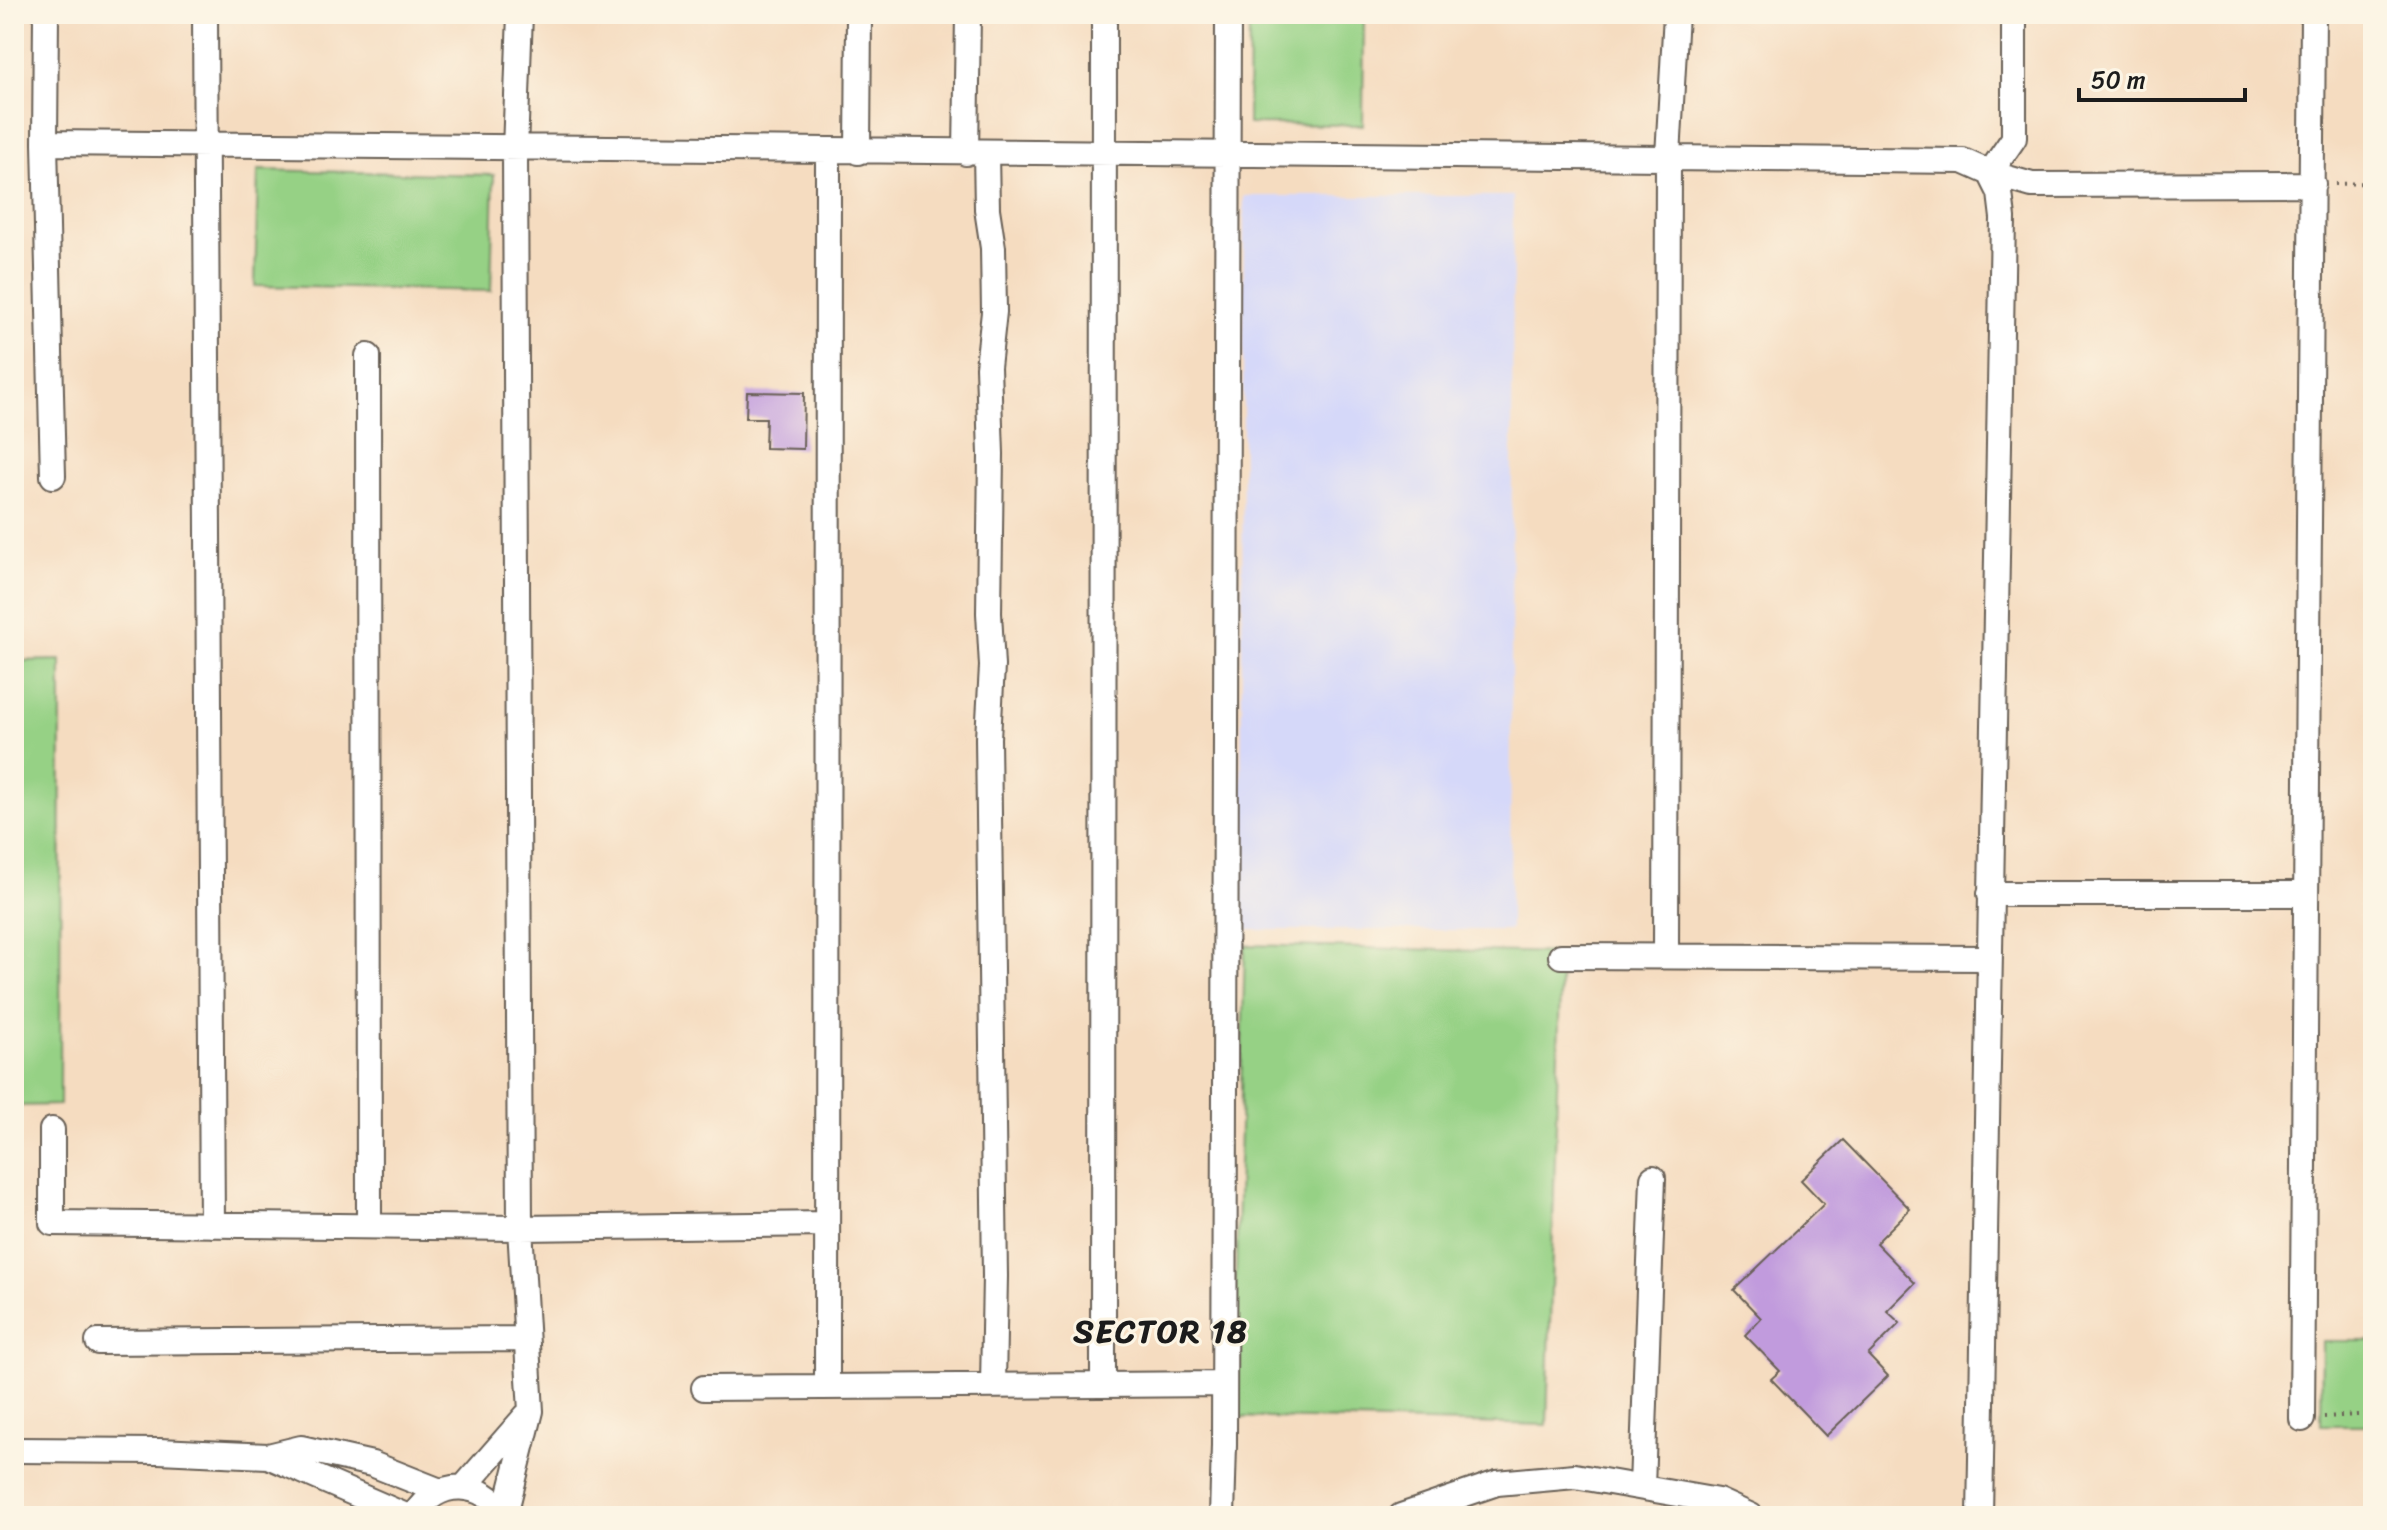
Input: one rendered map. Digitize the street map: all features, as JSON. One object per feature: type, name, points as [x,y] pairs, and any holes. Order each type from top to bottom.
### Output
[{"type":"street","points":[[46,14],[45,143],[53,476]]},
{"type":"street","points":[[205,14],[212,1225]]},
{"type":"street","points":[[506,1515],[531,1411],[520,1228],[515,150],[520,14]]},
{"type":"street","points":[[858,152],[859,14]]},
{"type":"street","points":[[968,14],[976,153],[993,248],[994,312],[988,367],[992,666],[988,738],[995,1264],[993,1385]]},
{"type":"street","points":[[1103,1384],[1104,14]]},
{"type":"street","points":[[1222,1516],[1228,14]]},
{"type":"street","points":[[1666,956],[1668,156],[1676,14]]},
{"type":"street","points":[[1990,173],[2014,138],[2014,14]]},
{"type":"street","points":[[2302,1419],[2313,14]]},
{"type":"street","points":[[45,143],[515,150],[1668,156],[1963,161],[1990,173],[2032,185],[2313,184]]},
{"type":"street","points":[[827,1387],[828,152]]},
{"type":"street","points":[[1980,1516],[2003,218],[2000,193],[1990,173]]},
{"type":"street","points":[[368,356],[369,1226]]},
{"type":"street","points":[[1990,894],[2306,894]]},
{"type":"street","points":[[1561,956],[1989,958]]},
{"type":"street","points":[[52,1130],[52,1223],[520,1228],[827,1224]]},
{"type":"street","points":[[1642,1487],[1653,1178]]},
{"type":"street","points":[[98,1342],[526,1339]]},
{"type":"street","points":[[704,1388],[1223,1384]]},
{"type":"street","points":[[414,1516],[428,1498],[452,1489],[531,1411]]},
{"type":"street","points":[[14,1450],[159,1451],[268,1456],[301,1448],[372,1464],[452,1489],[480,1491],[495,1500],[506,1515]]},
{"type":"street","points":[[268,1456],[406,1516]]},
{"type":"street","points":[[1401,1516],[1497,1483],[1575,1476],[1718,1501],[1751,1516]]},
{"type":"path","points":[[2313,184],[2373,183]]},
{"type":"path","points":[[2302,1419],[2373,1414]]},
{"type":"shaded area","points":[[1244,196],[1513,196],[1510,930],[1241,930]]},
{"type":"green space","points":[[1249,14],[1364,14],[1363,125],[1248,124]]},
{"type":"green space","points":[[258,170],[494,175],[491,291],[255,286]]},
{"type":"green space","points":[[61,660],[60,1105],[14,1106],[14,661]]},
{"type":"green space","points":[[1245,945],[1561,953],[1547,1425],[1232,1417]]},
{"type":"green space","points":[[2322,1341],[2373,1341],[2373,1425],[2321,1425]]},
{"type":"building","points":[[747,392],[804,393],[803,449],[765,448],[766,418],[746,418]]},
{"type":"building","points":[[1843,1140],[1910,1209],[1876,1243],[1915,1283],[1887,1311],[1900,1323],[1868,1355],[1888,1376],[1826,1436],[1771,1379],[1780,1371],[1745,1335],[1761,1318],[1734,1290],[1824,1204],[1801,1180]]},
{"type":"district","name":"SECTOR 18","points":[[1161,1331]]}]
